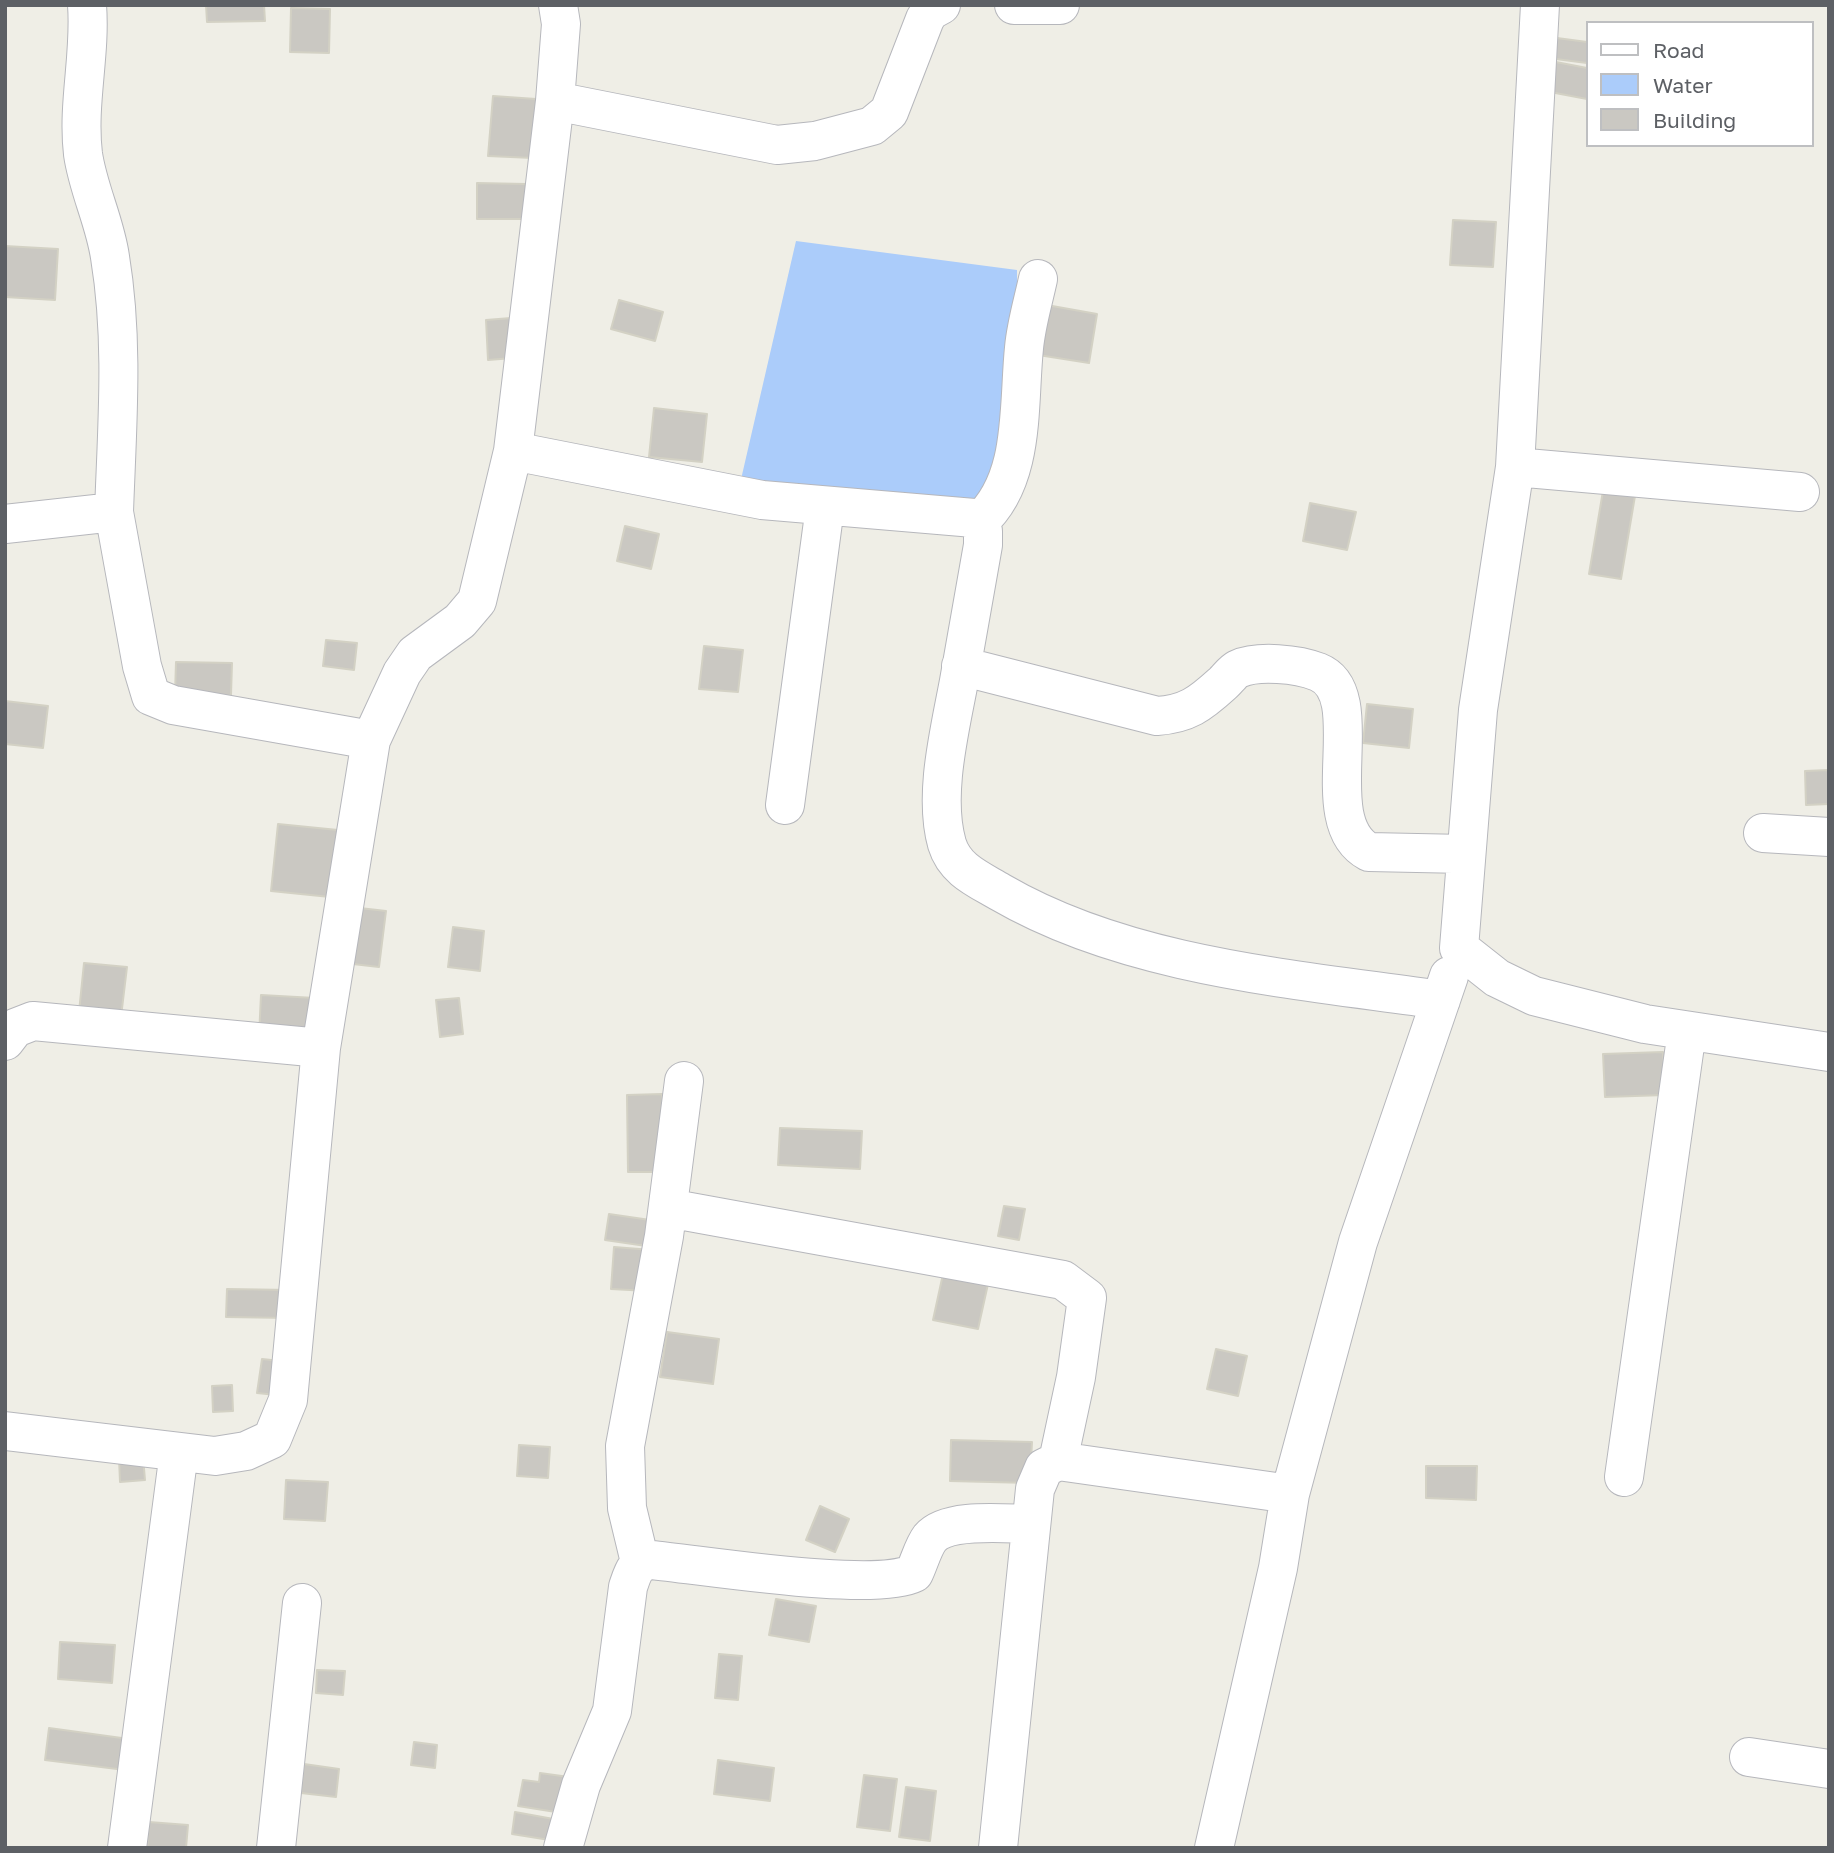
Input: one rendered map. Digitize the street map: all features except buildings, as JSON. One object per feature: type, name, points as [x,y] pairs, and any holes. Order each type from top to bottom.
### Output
[{"type":"street","points":[[87,5],[82,102],[83,154],[110,253],[117,308],[120,367],[114,512],[142,666],[151,696],[173,705],[371,740]]},
{"type":"street","points":[[5,1431],[215,1457],[246,1451],[272,1439],[288,1400],[321,1048],[371,740],[402,673],[415,654],[460,621],[477,601],[513,451],[555,101],[561,24],[558,5]]},
{"type":"street","points":[[555,101],[777,145],[815,141],[872,126],[889,112],[925,19],[930,11],[941,5]]},
{"type":"street","points":[[1014,5],[1060,5]]},
{"type":"street","points":[[1214,1848],[1278,1568],[1290,1494],[1359,1242],[1459,948],[1478,710],[1515,467],[1540,5]]},
{"type":"street","points":[[979,522],[999,500],[1016,450],[1024,345],[1038,279]]},
{"type":"street","points":[[513,451],[749,498],[825,507],[974,518],[983,531],[983,545],[945,759],[943,825],[947,846],[960,869],[1040,915],[1077,930],[1139,948],[1266,975],[1441,1000]]},
{"type":"street","points":[[1515,467],[1800,492]]},
{"type":"street","points":[[785,805],[825,507]]},
{"type":"street","points":[[5,524],[114,512]]},
{"type":"street","points":[[961,666],[1157,716],[1180,714],[1196,708],[1238,670],[1261,665],[1320,673],[1335,688],[1342,708],[1342,803],[1347,830],[1355,845],[1368,852],[1465,854]]},
{"type":"street","points":[[1763,834],[1829,837]]},
{"type":"street","points":[[1459,948],[1497,978],[1534,996],[1645,1024],[1829,1052]]},
{"type":"street","points":[[5,1041],[15,1028],[33,1021],[321,1048]]},
{"type":"street","points":[[1624,1477],[1688,1031]]},
{"type":"street","points":[[640,1562],[627,1508],[625,1446],[668,1208],[684,1081]]},
{"type":"street","points":[[668,1208],[1063,1280],[1087,1298],[1076,1377],[1058,1461]]},
{"type":"street","points":[[127,1848],[179,1452]]},
{"type":"street","points":[[998,1848],[1031,1524],[1044,1468],[1058,1461],[1290,1494]]},
{"type":"street","points":[[563,1848],[581,1785],[612,1711],[628,1587],[633,1570],[640,1562],[651,1560],[890,1581],[914,1573],[929,1539],[941,1530],[958,1525],[1031,1524]]},
{"type":"street","points":[[276,1848],[302,1603]]},
{"type":"street","points":[[1749,1757],[1829,1769]]},
{"type":"water","points":[[796,241],[1017,270],[1018,446],[981,507],[739,488]]}]
